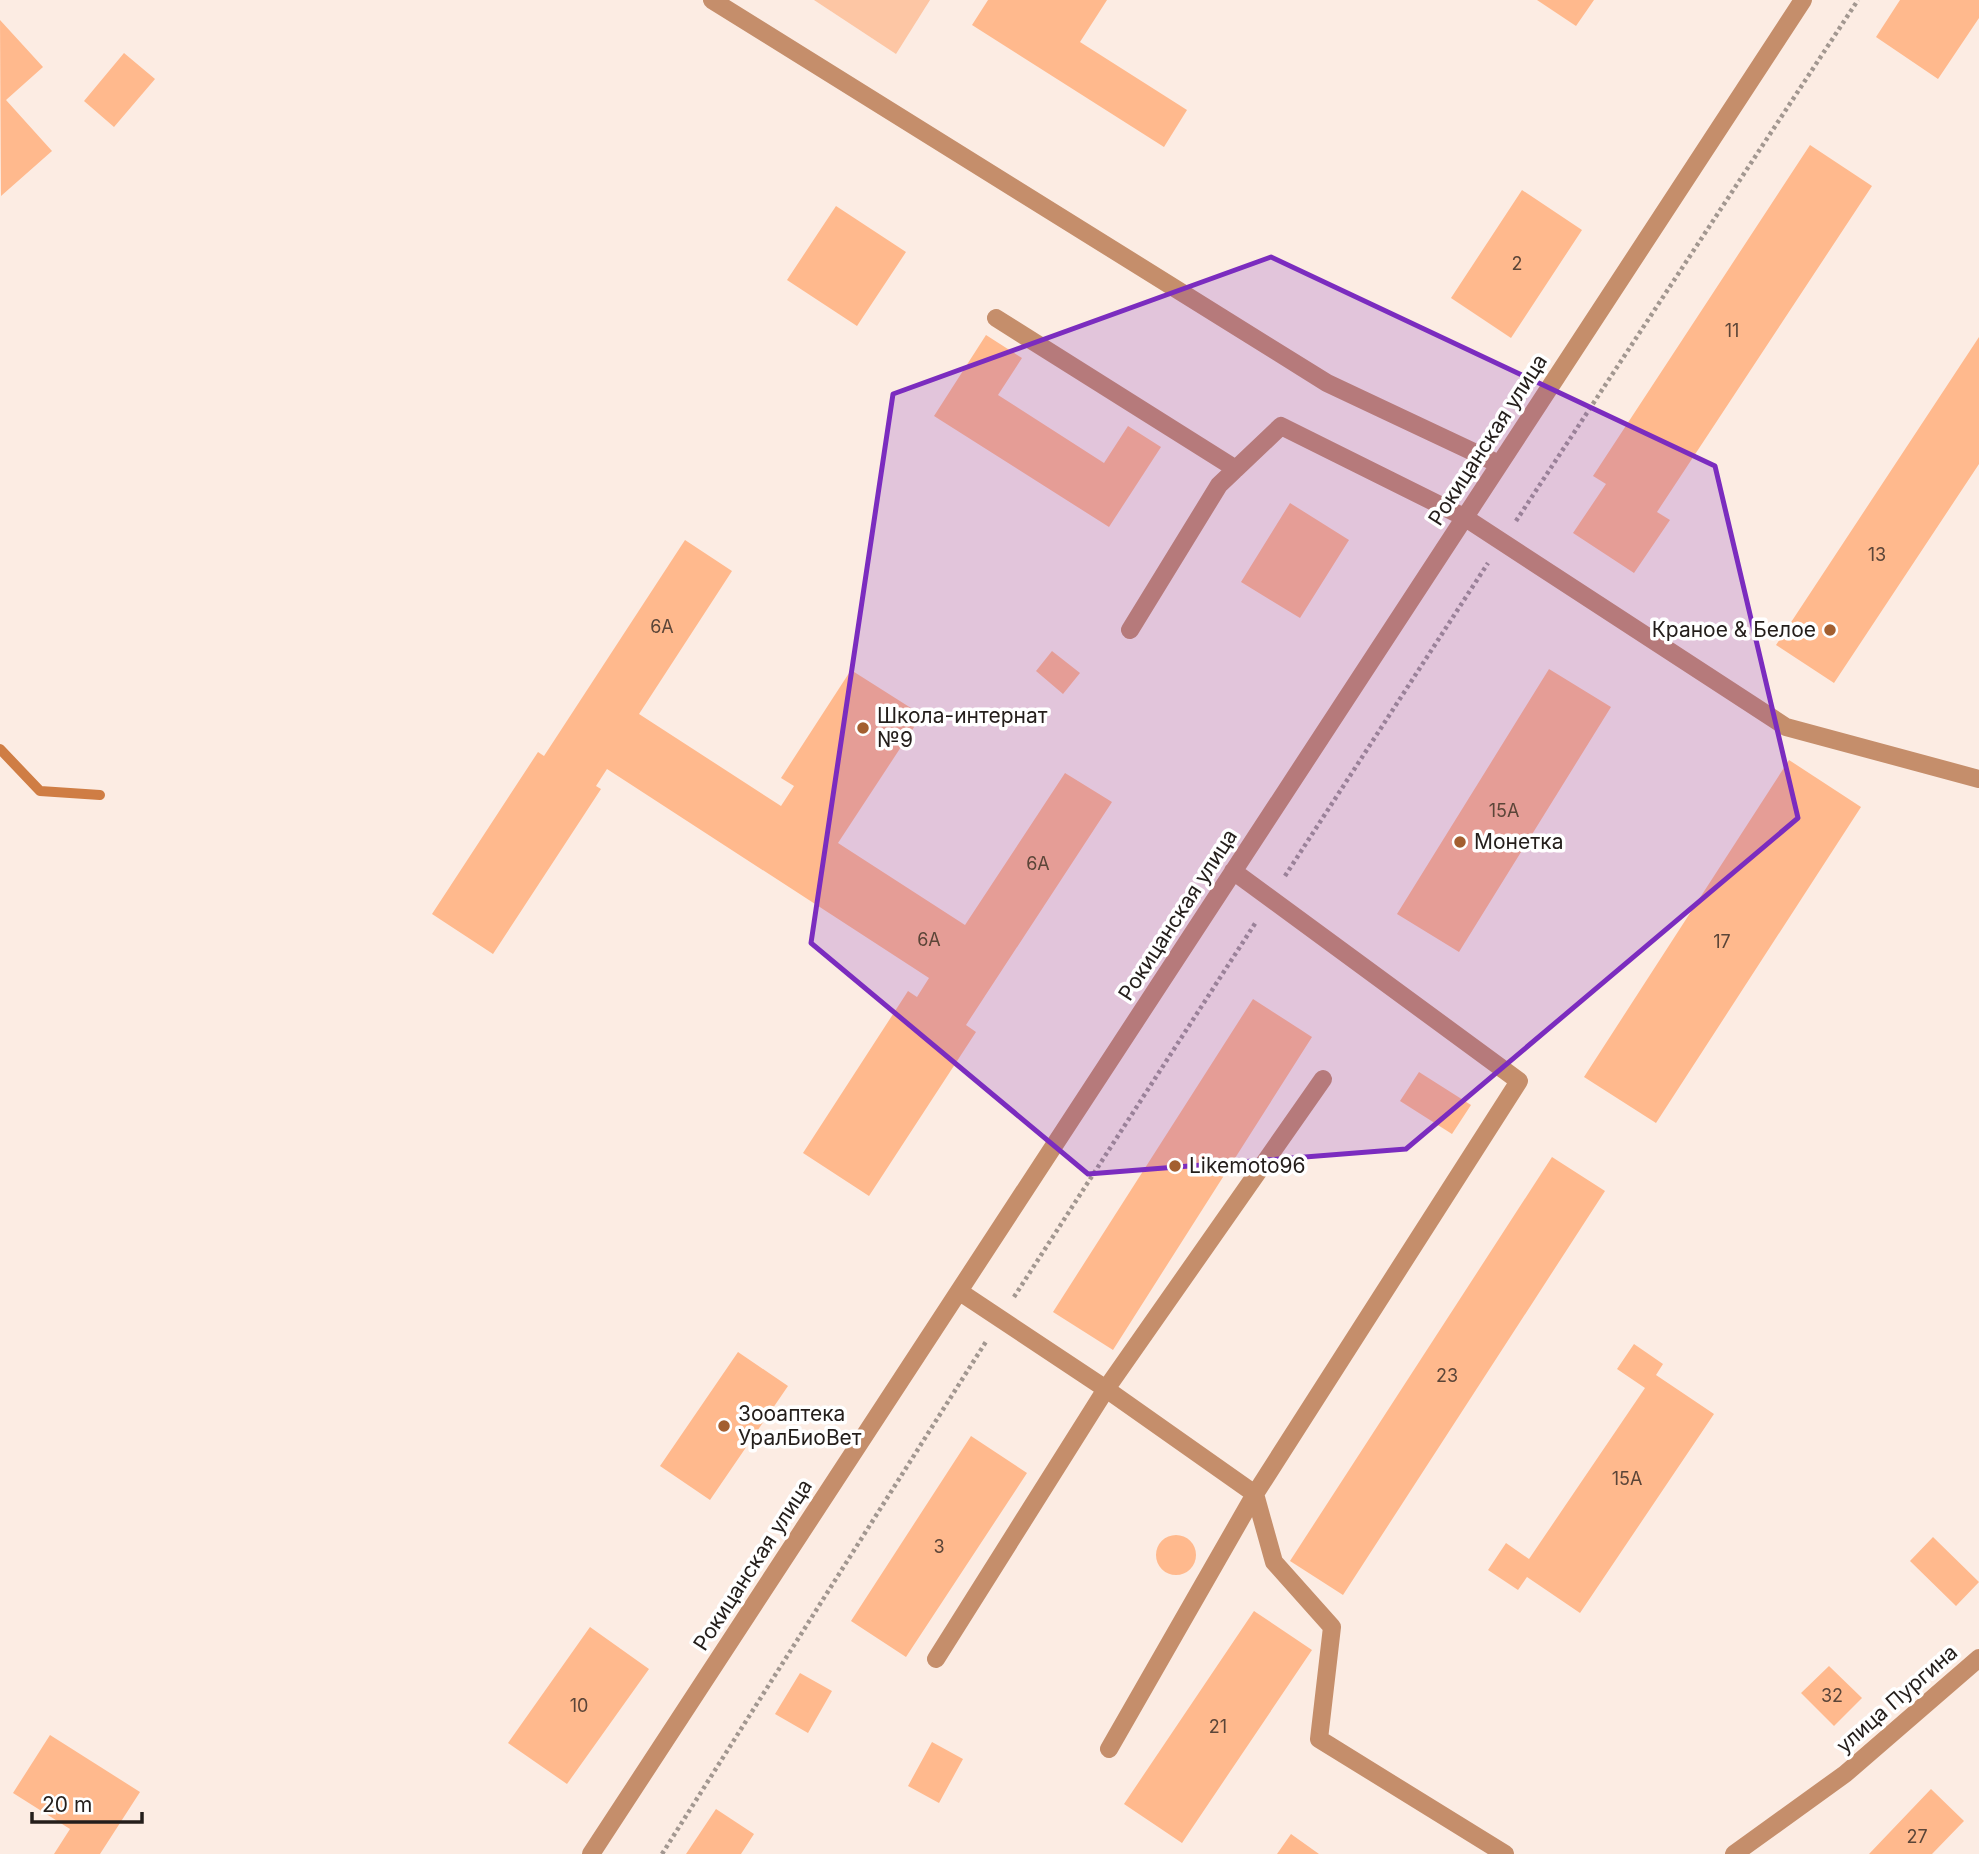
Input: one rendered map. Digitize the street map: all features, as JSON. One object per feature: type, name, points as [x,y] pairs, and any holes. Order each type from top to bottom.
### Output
[{"type":"street","points":[[712,0],[1327,383],[1499,464]]},
{"type":"street","name":"Рокицанская улица","points":[[591,1854],[1803,0]]},
{"type":"street","points":[[996,318],[1236,469]]},
{"type":"street","points":[[1130,630],[1219,485],[1281,426],[1464,517],[1786,727],[1979,779]]},
{"type":"street","points":[[1109,1749],[1255,1494],[1519,1081],[1233,871]]},
{"type":"street","points":[[936,1659],[1106,1390],[1323,1079]]},
{"type":"street","points":[[960,1292],[1255,1494],[1274,1562],[1332,1627],[1319,1739],[1505,1854]]},
{"type":"street","name":"улица Пургина","points":[[1734,1854],[1845,1774],[1979,1658]]},
{"type":"highlighted area","points":[[1271,257],[1715,466],[1798,818],[1406,1149],[1088,1174],[811,943],[893,394]]},
{"type":"shaded area","points":[[814,0],[930,0],[896,54]]},
{"type":"building","points":[[988,0],[1107,0],[1080,42],[1187,110],[1164,147],[972,25]]},
{"type":"building","points":[[1537,0],[1594,0],[1576,26]]},
{"type":"building","points":[[1900,0],[1979,0],[1979,18],[1938,79],[1876,37]]},
{"type":"building","points":[[0,20],[43,67],[6,100],[52,151],[1,196]]},
{"type":"building","points":[[124,53],[155,79],[114,127],[84,101]]},
{"type":"building","points":[[1810,145],[1872,186],[1657,512],[1670,520],[1634,573],[1573,533],[1606,484],[1593,476]]},
{"type":"building","points":[[1522,190],[1582,230],[1511,338],[1451,298]]},
{"type":"building","points":[[836,206],[906,252],[857,326],[787,280]]},
{"type":"building","points":[[986,335],[1022,358],[998,395],[1104,463],[1128,426],[1161,447],[1109,527],[934,416]]},
{"type":"building","points":[[1979,337],[1979,464],[1834,683],[1776,645]]},
{"type":"building","points":[[1290,503],[1349,540],[1300,618],[1241,582]]},
{"type":"building","points":[[685,540],[732,571],[639,714],[781,806],[794,786],[781,778],[851,670],[922,715],[838,843],[965,925],[1065,773],[1112,802],[966,1025],[976,1032],[869,1196],[803,1153],[908,991],[917,997],[929,978],[607,769],[596,786],[601,789],[493,954],[432,914],[538,752],[544,756]]},
{"type":"building","points":[[1052,651],[1080,673],[1063,694],[1036,671]]},
{"type":"building","points":[[1549,669],[1611,707],[1459,952],[1397,914]]},
{"type":"building","points":[[1789,760],[1861,807],[1656,1123],[1584,1077]]},
{"type":"building","points":[[1253,999],[1312,1037],[1113,1350],[1053,1312]]},
{"type":"building","points":[[1419,1072],[1471,1105],[1452,1134],[1400,1101]]},
{"type":"building","points":[[1552,1157],[1605,1191],[1343,1595],[1290,1561]]},
{"type":"building","points":[[1634,1344],[1663,1364],[1656,1375],[1714,1414],[1580,1613],[1527,1577],[1518,1590],[1488,1570],[1506,1543],[1529,1559],[1645,1388],[1617,1369]]},
{"type":"building","name":"Зооаптека УралБиоВет","points":[[738,1352],[788,1386],[710,1500],[660,1466]]},
{"type":"building","points":[[971,1436],[1027,1473],[906,1657],[851,1621]]},
{"type":"building","points":[[1176,1535],[1184,1536],[1190,1541],[1195,1547],[1195,1563],[1190,1569],[1184,1574],[1176,1575],[1168,1574],[1162,1569],[1157,1563],[1156,1555],[1157,1547],[1162,1541],[1168,1536]]},
{"type":"building","points":[[1933,1537],[1979,1582],[1956,1606],[1910,1561]]},
{"type":"building","points":[[1254,1611],[1312,1650],[1182,1843],[1124,1804]]},
{"type":"building","points":[[590,1627],[649,1669],[567,1784],[508,1743]]},
{"type":"building","points":[[1829,1666],[1862,1698],[1834,1726],[1801,1693]]},
{"type":"building","points":[[800,1673],[832,1691],[808,1733],[775,1714]]},
{"type":"building","points":[[50,1735],[140,1792],[100,1854],[54,1854],[70,1829],[13,1793]]},
{"type":"building","points":[[932,1742],[963,1759],[939,1803],[908,1786]]},
{"type":"building","points":[[1931,1789],[1964,1821],[1932,1854],[1869,1854]]},
{"type":"building","points":[[716,1809],[754,1834],[741,1854],[686,1854]]},
{"type":"building","points":[[1291,1834],[1319,1854],[1277,1854]]},
{"type":"waterway","points":[[0,749],[40,791],[100,795]]},
{"type":"place","name":"Краное & Белое","points":[[1830,630]]},
{"type":"place","name":"Школа-интернат №9","points":[[863,728]]},
{"type":"place","name":"Монетка","points":[[1460,842]]},
{"type":"place","name":"Likemoto96","points":[[1175,1166]]},
{"type":"place","name":"Зооаптека УралБиоВет","points":[[724,1426]]}]
